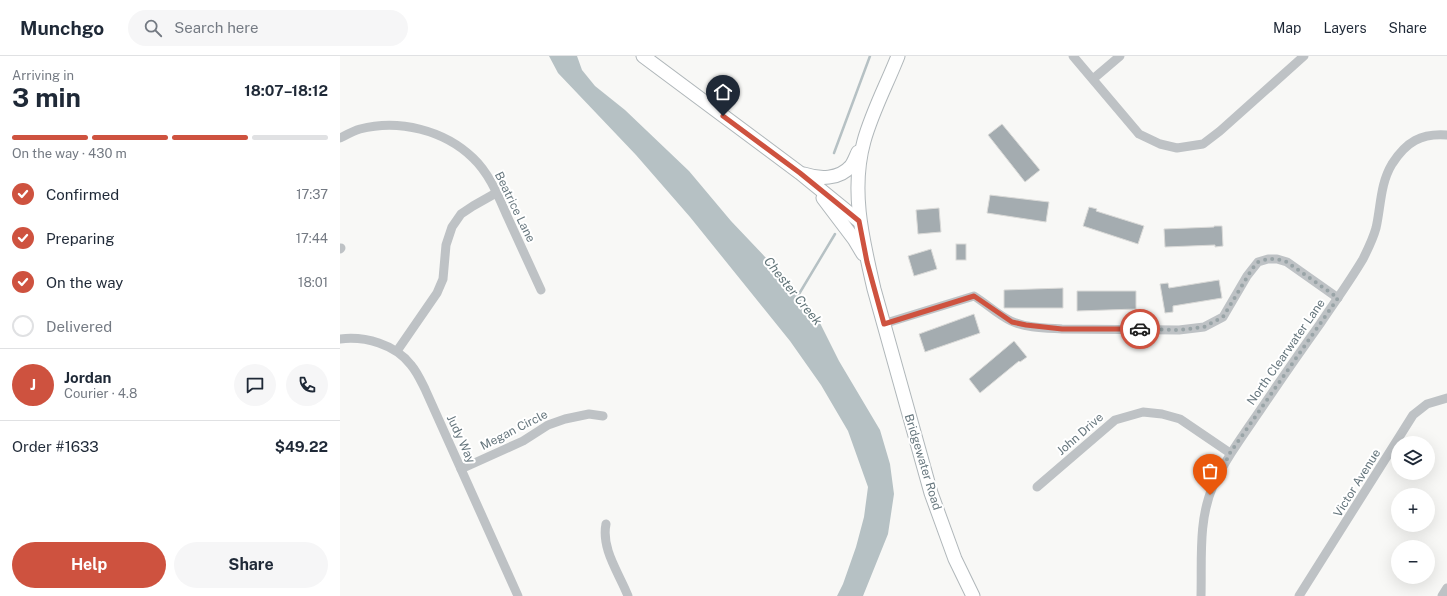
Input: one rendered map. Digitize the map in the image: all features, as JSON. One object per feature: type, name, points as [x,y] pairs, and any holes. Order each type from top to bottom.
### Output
[{"type":"street","points":[[800,173],[812,177],[828,177],[842,172],[850,166],[864,141],[898,56]]},
{"type":"street","points":[[1073,56],[1139,134],[1160,144],[1178,148],[1203,144],[1220,132],[1304,56]]},
{"type":"street","points":[[1093,79],[1120,56]]},
{"type":"street","points":[[645,57],[800,173],[859,221]]},
{"type":"street","name":"Beatrice Lane","points":[[340,138],[360,130],[386,126],[409,126],[434,133],[455,143],[474,158],[487,176],[541,290]]},
{"type":"street","name":"North Clearwater Lane","points":[[1201,596],[1202,536],[1206,505],[1213,486],[1230,453],[1338,298],[1363,259],[1376,227],[1384,181],[1392,164],[1405,147],[1418,138],[1434,134],[1447,135]]},
{"type":"street","name":"Bridgewater Road","points":[[864,141],[859,167],[859,221],[867,262],[931,493],[955,559],[973,596]]},
{"type":"street","points":[[800,173],[854,239],[867,262]]},
{"type":"street","points":[[397,351],[437,293],[443,279],[446,245],[452,227],[461,214],[496,193]]},
{"type":"street","points":[[884,324],[974,296],[1012,322],[1037,327],[1062,329],[1179,330],[1204,327],[1223,317],[1247,276],[1258,262],[1268,259],[1277,259],[1287,262],[1338,298]]},
{"type":"street","name":"Judy Way","points":[[340,340],[350,338],[370,341],[397,351],[410,364],[418,375],[518,596]]},
{"type":"street","name":"Victor Avenue","points":[[1299,596],[1413,415],[1427,404],[1447,398]]},
{"type":"street","name":"John Drive","points":[[1037,487],[1115,420],[1143,412],[1162,414],[1180,419],[1230,453]]},
{"type":"street","name":"Megan Circle","points":[[461,469],[523,441],[548,425],[565,418],[589,414],[603,416]]},
{"type":"street","points":[[606,524],[604,533],[606,546],[628,596]]},
{"type":"street","points":[[1442,596],[1447,588]]},
{"type":"water","name":"Chester Creek","points":[[549,56],[577,56],[582,70],[595,86],[625,110],[689,171],[731,221],[767,259],[819,321],[839,361],[880,430],[890,464],[894,494],[888,534],[863,596],[837,596],[843,584],[856,547],[864,517],[868,487],[848,431],[821,385],[790,341],[690,217],[636,155],[558,73]]},
{"type":"building","points":[[1002,124],[1040,170],[1025,182],[988,135]]},
{"type":"building","points":[[990,195],[1049,202],[1046,222],[987,213]]},
{"type":"building","points":[[1089,207],[1097,209],[1096,211],[1144,226],[1138,244],[1083,226]]},
{"type":"building","points":[[939,208],[941,232],[918,234],[916,210]]},
{"type":"building","points":[[1222,226],[1223,246],[1165,247],[1164,229]]},
{"type":"building","points":[[956,244],[966,244],[966,260],[956,260]]},
{"type":"building","points":[[931,249],[937,269],[914,276],[908,256]]},
{"type":"building","points":[[1219,280],[1222,298],[1173,306],[1173,312],[1165,313],[1160,284],[1168,283],[1169,288]]},
{"type":"building","points":[[1063,288],[1063,308],[1004,308],[1004,290]]},
{"type":"building","points":[[1077,291],[1136,291],[1136,309],[1077,311]]},
{"type":"building","points":[[974,314],[980,333],[925,352],[919,334]]},
{"type":"building","points":[[1014,341],[1027,357],[1020,362],[1019,361],[980,393],[969,379]]},
{"type":"waterway","points":[[834,153],[870,56]]},
{"type":"waterway","name":"Chester Creek","points":[[796,299],[835,234]]},
{"type":"way so far","points":[[1140,329],[1179,330],[1204,327],[1223,317],[1252,269],[1258,262],[1268,259],[1277,259],[1287,262],[1338,298],[1230,453],[1210,495]]},
{"type":"route","points":[[723,116],[800,173],[859,221],[867,262],[884,324],[974,296],[1012,322],[1026,325],[1062,329],[1140,329]]}]
